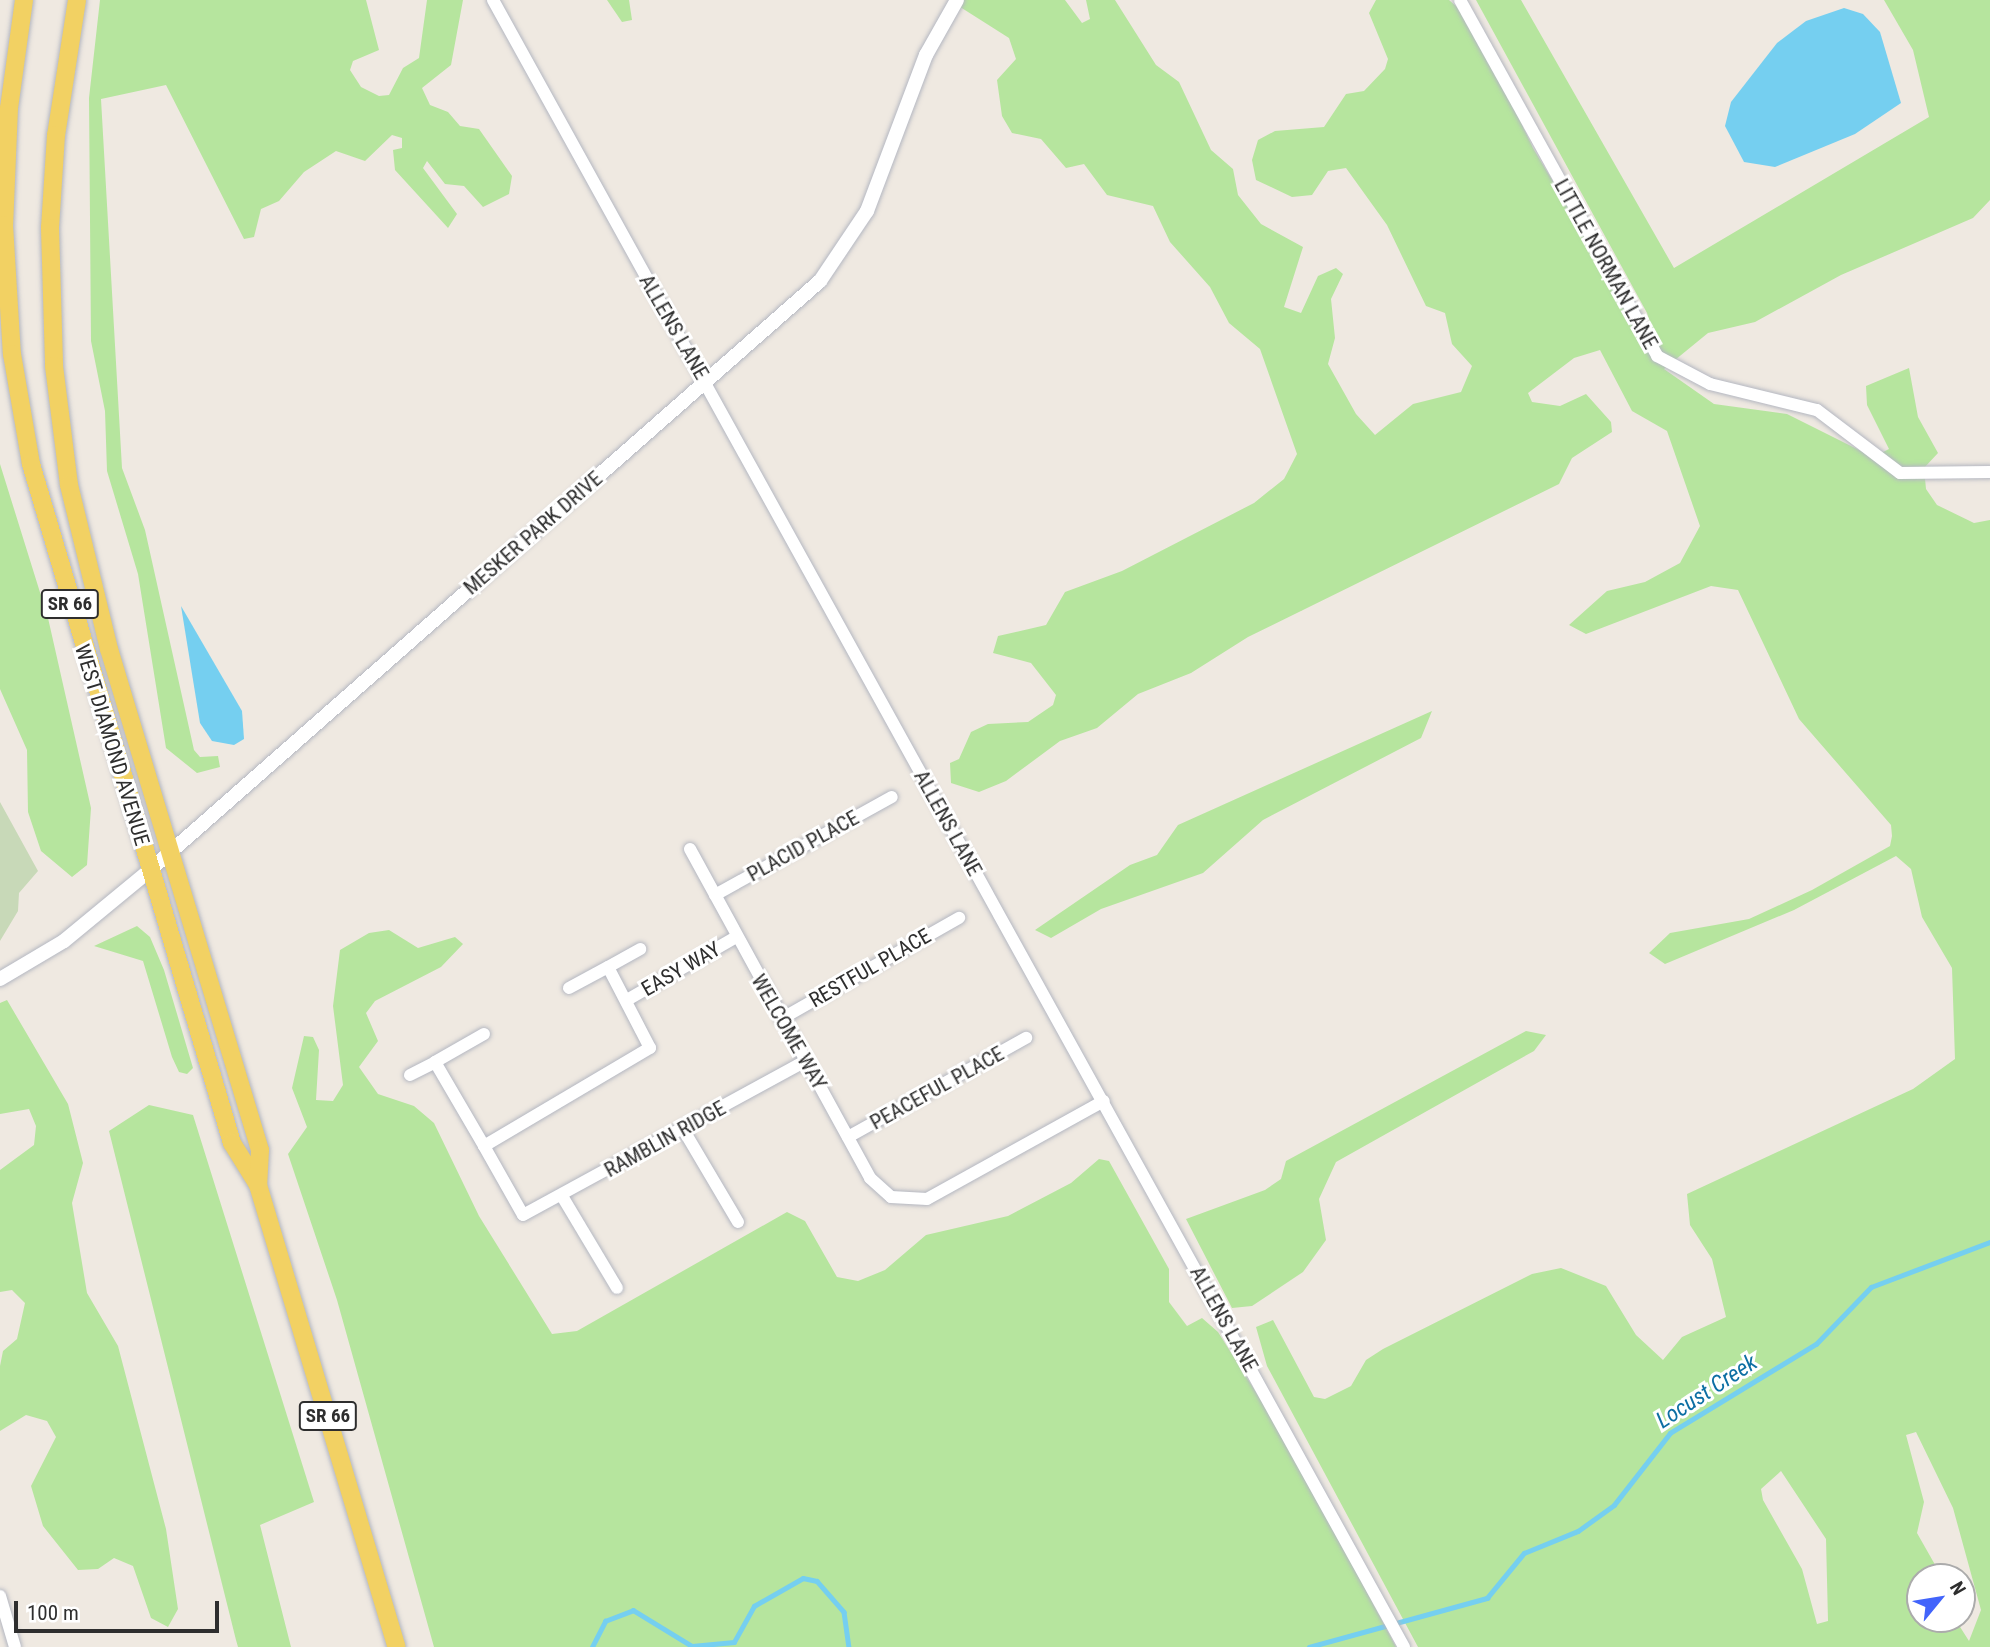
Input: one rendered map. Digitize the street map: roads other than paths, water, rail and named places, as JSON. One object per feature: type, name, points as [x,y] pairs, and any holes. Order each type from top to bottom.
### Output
[{"type":"main road","name":"WEST DIAMOND AVENUE","points":[[24,0],[4,214],[20,406],[45,521],[237,1156],[258,1185],[397,1647]]},
{"type":"main road","name":"WEST DIAMOND AVENUE","points":[[77,0],[52,180],[50,298],[58,407],[89,579],[260,1150],[258,1185]]},
{"type":"street","name":"ALLENS LANE","points":[[493,0],[1402,1644]]},
{"type":"street","name":"MESKER PARK DRIVE","points":[[0,979],[64,941],[150,870],[801,300],[852,241],[926,55],[957,0]]},
{"type":"street","name":"LITTLE NORMAN LANE","points":[[1460,0],[1657,356],[1710,384],[1817,410],[1900,473],[1990,472]]},
{"type":"street","name":"PLACID PLACE","points":[[715,895],[892,797]]},
{"type":"street","name":"WELCOME WAY","points":[[690,849],[781,1019],[881,1189],[904,1200],[927,1199],[1104,1101]]},
{"type":"street","name":"RESTFUL PLACE","points":[[781,1019],[959,918]]},
{"type":"street","name":"EASY WAY","points":[[627,1000],[736,937]]},
{"type":"street","points":[[569,988],[640,949]]},
{"type":"street","points":[[435,1062],[484,1146],[650,1048],[608,967]]},
{"type":"street","points":[[410,1075],[484,1034]]},
{"type":"street","name":"PEACEFUL PLACE","points":[[848,1137],[1026,1038]]},
{"type":"street","name":"RAMBLIN RIDGE","points":[[484,1146],[523,1215],[806,1061]]},
{"type":"street","points":[[683,1129],[738,1223]]},
{"type":"street","points":[[562,1196],[617,1288]]},
{"type":"street","points":[[0,1596],[15,1647]]},
{"type":"water","points":[[1844,8],[1863,14],[1880,32],[1901,103],[1855,134],[1775,167],[1744,162],[1725,126],[1731,102],[1777,43],[1806,21]]},
{"type":"water","points":[[181,606],[242,711],[244,739],[234,745],[212,741],[200,723]]},
{"type":"waterway","name":"Locust Creek","points":[[1309,1647],[1487,1598],[1524,1553],[1578,1531],[1614,1505],[1670,1433],[1816,1344],[1871,1287],[1990,1242]]},
{"type":"waterway","name":"Locust Creek","points":[[592,1647],[605,1621],[633,1610],[692,1646],[734,1642],[754,1606],[803,1578],[817,1581],[844,1612],[849,1647]]}]
